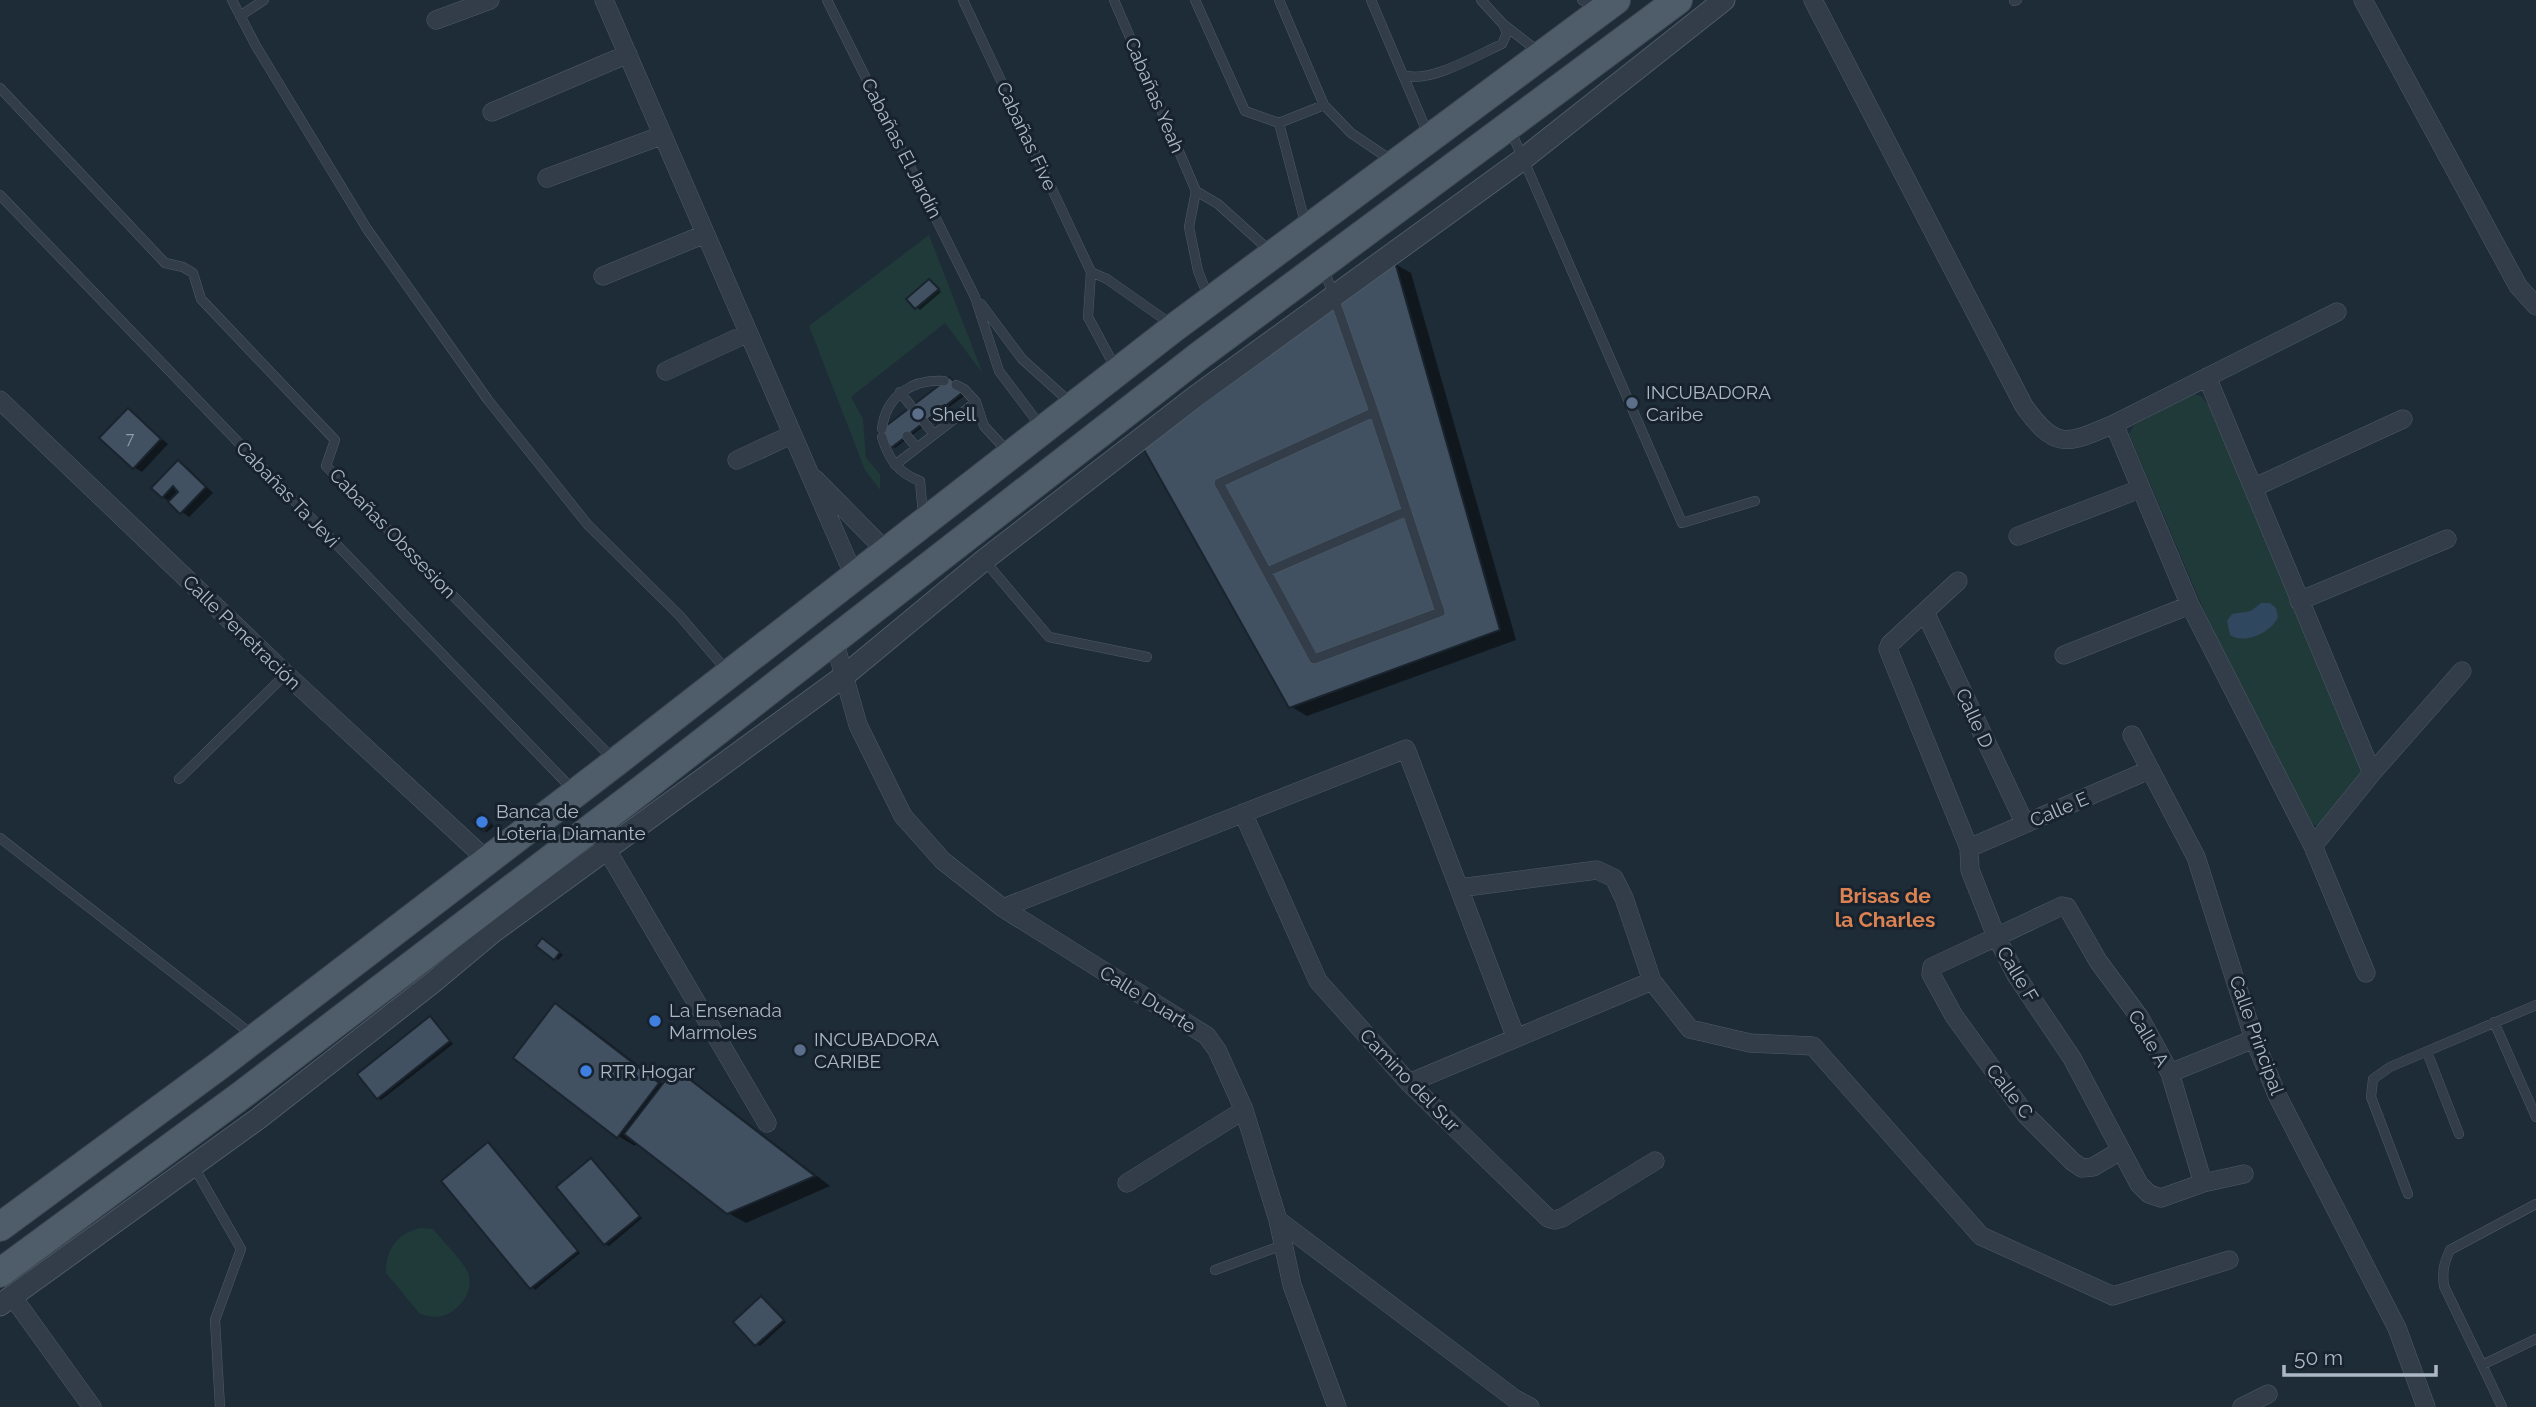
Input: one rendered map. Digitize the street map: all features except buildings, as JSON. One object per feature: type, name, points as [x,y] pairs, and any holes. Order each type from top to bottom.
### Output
[{"type":"main road","points":[[4,1291],[169,1150],[600,838],[834,640],[1199,356],[1678,0]]},
{"type":"main road","points":[[0,1227],[256,1037],[616,762],[1175,327],[1543,55],[1600,4]]},
{"type":"street","points":[[436,20],[490,0]]},
{"type":"street","points":[[604,0],[854,576]]},
{"type":"street","points":[[92,1407],[4,1291],[193,1166],[259,1118],[432,983],[600,838],[844,676],[984,560],[1186,404],[1523,159],[1724,0]]},
{"type":"street","points":[[1813,0],[2030,415],[2053,438],[2076,440],[2114,424],[2337,312]]},
{"type":"street","points":[[2363,0],[2518,286],[2536,306]]},
{"type":"street","points":[[492,112],[628,54]]},
{"type":"street","points":[[547,178],[663,135]]},
{"type":"street","points":[[603,276],[705,234]]},
{"type":"street","points":[[666,371],[748,333]]},
{"type":"street","points":[[2207,377],[2372,773]]},
{"type":"street","name":"Calle Penetración","points":[[0,400],[286,674],[487,860]]},
{"type":"street","points":[[2255,487],[2403,419]]},
{"type":"street","points":[[2114,424],[2190,605],[2313,846],[2366,973]]},
{"type":"street","points":[[737,460],[791,435]]},
{"type":"street","points":[[807,471],[886,551]]},
{"type":"street","points":[[2018,536],[2140,489]]},
{"type":"street","points":[[2299,601],[2447,539]]},
{"type":"street","points":[[1925,612],[1958,581]]},
{"type":"street","points":[[2064,655],[2190,605]]},
{"type":"street","name":"Calle F","points":[[1925,612],[1889,646],[1969,848],[1970,870],[1996,936],[2016,975],[2072,1058],[2120,1151],[2139,1184],[2149,1194],[2161,1198],[2203,1183],[2244,1174]]},
{"type":"street","name":"Calle D","points":[[1925,612],[2025,824]]},
{"type":"street","name":"Calle Duarte","points":[[834,640],[858,725],[902,816],[943,861],[1003,908],[1207,1035],[1244,1110],[1278,1220],[1292,1285],[1337,1407]]},
{"type":"street","points":[[2313,846],[2372,773],[2462,671]]},
{"type":"street","name":"Calle Principal","points":[[2132,735],[2196,857],[2254,1039],[2277,1095],[2397,1328],[2426,1407]]},
{"type":"street","points":[[1003,908],[1406,749],[1516,1038]]},
{"type":"street","name":"Calle E","points":[[1969,848],[2149,770]]},
{"type":"street","name":"Camino del Sur","points":[[1242,813],[1318,981],[1409,1083],[1548,1218],[1562,1218],[1655,1161]]},
{"type":"street","points":[[600,838],[766,1123]]},
{"type":"street","points":[[1459,888],[1597,870],[1614,878],[1624,898],[1652,981],[1690,1028],[1750,1043],[1813,1046],[1981,1236],[2113,1296],[2229,1260]]},
{"type":"street","name":"Calle A","points":[[1996,936],[2065,907],[2069,910],[2098,961],[2140,1018],[2170,1073],[2203,1183]]},
{"type":"street","name":"Calle C","points":[[1996,936],[1932,967],[1931,974],[1954,1016],[2026,1115],[2073,1162],[2082,1168],[2093,1167],[2120,1151]]},
{"type":"street","points":[[1409,1083],[1652,981]]},
{"type":"street","points":[[2170,1073],[2254,1039]]},
{"type":"street","points":[[1127,1184],[1244,1110]]},
{"type":"street","points":[[1278,1220],[1515,1399],[1530,1407]]},
{"type":"street","points":[[2242,1407],[2268,1394]]},
{"type":"lane","points":[[232,0],[367,229],[488,400],[588,525],[679,615],[729,674]]},
{"type":"lane","points":[[240,16],[264,0]]},
{"type":"lane","name":"Cabañas El Jardín","points":[[827,0],[975,297],[999,371],[1044,431]]},
{"type":"lane","name":"Cabañas Five","points":[[963,0],[1091,272],[1088,317],[1118,372]]},
{"type":"lane","name":"Cabañas Yeah","points":[[1114,0],[1196,191]]},
{"type":"lane","points":[[1195,0],[1245,111],[1279,123],[1324,105]]},
{"type":"lane","points":[[1279,0],[1324,105],[1351,133],[1395,163]]},
{"type":"lane","points":[[1371,0],[1430,138]]},
{"type":"lane","points":[[1480,0],[1503,24],[1543,55]]},
{"type":"lane","points":[[1403,75],[1412,78],[1430,76],[1502,44],[1507,33],[1503,24]]},
{"type":"lane","name":"Cabañas Obssesion","points":[[0,88],[166,263],[183,267],[193,273],[201,299],[335,440],[326,466],[616,762]]},
{"type":"lane","points":[[1279,123],[1307,229]]},
{"type":"lane","points":[[1509,127],[1682,523],[1755,501]]},
{"type":"lane","points":[[1210,301],[1198,271],[1189,227],[1196,191],[1218,204],[1273,253]]},
{"type":"lane","name":"Cabañas Ta Jevi","points":[[0,195],[575,793]]},
{"type":"lane","points":[[1322,264],[1374,412],[1440,611],[1314,659],[1219,483],[1374,412]]},
{"type":"lane","points":[[1091,272],[1107,279],[1175,327]]},
{"type":"lane","name":"Cabañas El Jardín","points":[[975,297],[1022,359],[1075,406]]},
{"type":"lane","points":[[923,524],[920,481],[908,477],[895,465],[886,452],[882,433],[887,411],[900,392],[922,382],[944,381]]},
{"type":"lane","points":[[922,382],[930,392]]},
{"type":"lane","points":[[956,385],[964,389],[976,402],[984,426],[1012,456]]},
{"type":"lane","points":[[900,392],[911,406]]},
{"type":"lane","points":[[895,465],[976,402]]},
{"type":"lane","points":[[943,409],[952,421]]},
{"type":"lane","points":[[887,411],[894,420]]},
{"type":"lane","points":[[925,422],[934,434]]},
{"type":"lane","points":[[907,436],[917,448]]},
{"type":"lane","points":[[1267,572],[1407,512]]},
{"type":"lane","points":[[984,560],[1049,637],[1147,657]]},
{"type":"lane","points":[[179,779],[286,674]]},
{"type":"lane","points":[[0,838],[256,1037]]},
{"type":"lane","points":[[2408,1194],[2371,1097],[2373,1079],[2390,1067],[2536,1005]]},
{"type":"lane","points":[[2494,1023],[2536,1117]]},
{"type":"lane","points":[[2427,1052],[2459,1134]]},
{"type":"lane","points":[[193,1166],[241,1249],[215,1320],[220,1407]]},
{"type":"lane","points":[[2502,1407],[2444,1286],[2444,1263],[2450,1250],[2536,1204]]},
{"type":"lane","points":[[1215,1270],[1283,1245]]},
{"type":"lane","points":[[2482,1365],[2536,1339]]},
{"type":"green space","points":[[929,235],[983,374],[945,323],[851,397],[863,419],[866,458],[880,474],[880,490],[865,470],[809,326]]},
{"type":"green space","points":[[2194,394],[2201,396],[2209,406],[2362,766],[2364,774],[2318,826],[2309,823],[2219,646],[2129,434],[2134,425]]},
{"type":"green space","points":[[420,1228],[433,1229],[458,1257],[470,1280],[464,1300],[454,1310],[442,1316],[420,1314],[386,1273],[388,1257],[394,1244],[405,1234]]},
{"type":"water","points":[[2261,603],[2270,603],[2276,608],[2278,617],[2270,628],[2250,638],[2230,635],[2227,621],[2232,614],[2251,611]]},
{"type":"place","name":"INCUBADORA Caribe","points":[[1632,403]]},
{"type":"place","name":"Shell","points":[[918,414]]},
{"type":"place","name":"Banca de Loteria Diamante","points":[[482,822]]},
{"type":"place","name":"La Ensenada Marmoles","points":[[655,1021]]},
{"type":"place","name":"INCUBADORA CARIBE","points":[[800,1050]]},
{"type":"place","name":"RTR Hogar","points":[[586,1071]]},
{"type":"district","name":"Brisas de la Charles","points":[[1885,907]]}]
